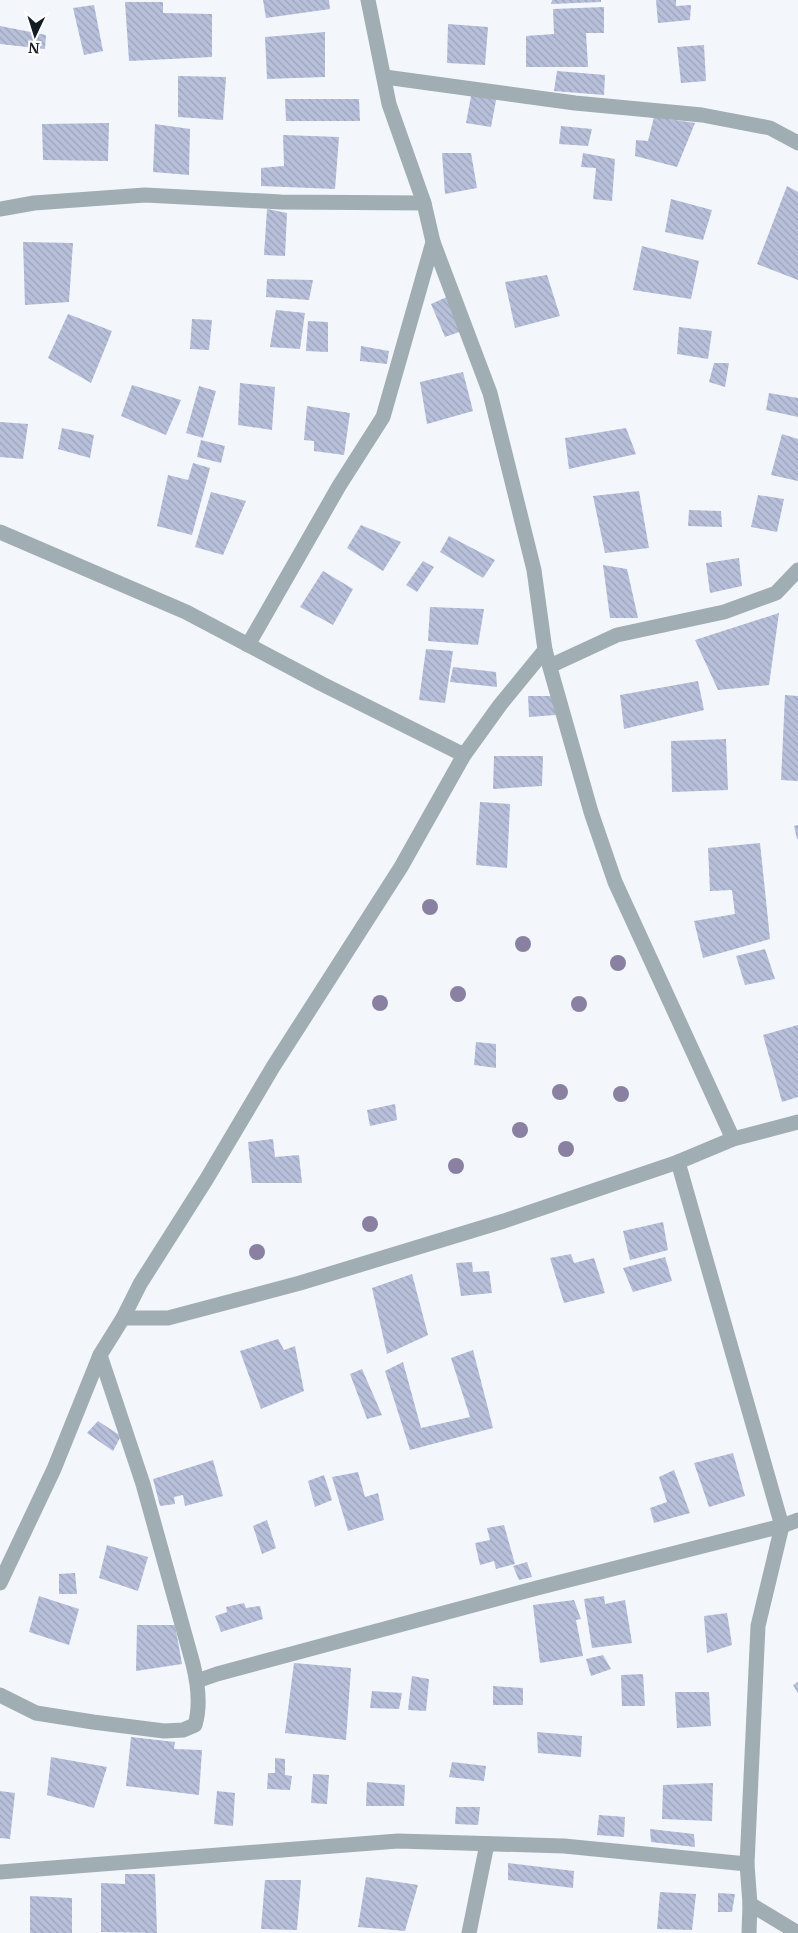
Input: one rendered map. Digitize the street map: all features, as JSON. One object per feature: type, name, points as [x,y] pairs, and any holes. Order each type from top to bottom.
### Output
[{"type":"street","points":[[368,0],[389,104],[424,203],[433,242],[490,393],[534,570],[545,650],[590,812],[615,882],[733,1139]]},
{"type":"street","points":[[385,77],[575,103],[702,115],[770,128],[798,144]]},
{"type":"street","points":[[0,208],[34,203],[145,195],[281,202],[424,203]]},
{"type":"street","points":[[248,645],[339,486],[383,417],[433,242]]},
{"type":"street","points":[[0,532],[186,612],[464,755]]},
{"type":"street","points":[[550,666],[617,635],[724,612],[776,593],[798,570]]},
{"type":"street","points":[[0,1583],[54,1469],[100,1355],[123,1318],[140,1284],[206,1180],[273,1067],[396,875],[464,755],[500,705],[545,650]]},
{"type":"street","points":[[123,1318],[168,1318],[300,1283],[504,1221],[678,1162],[733,1139],[798,1122]]},
{"type":"street","points":[[678,1162],[782,1526],[758,1626],[747,1864],[750,1904],[749,1933]]},
{"type":"street","points":[[0,1695],[36,1713],[155,1730],[183,1730],[195,1725],[198,1715],[197,1681],[143,1484],[100,1355]]},
{"type":"street","points":[[197,1681],[217,1674],[528,1591],[782,1526],[798,1520]]},
{"type":"street","points":[[0,1872],[398,1841],[564,1846],[747,1864]]},
{"type":"street","points":[[468,1933],[487,1844]]},
{"type":"street","points":[[750,1904],[798,1933]]},
{"type":"building","points":[[263,0],[329,0],[330,9],[266,18]]},
{"type":"building","points":[[552,0],[601,0],[601,2],[551,4]]},
{"type":"building","points":[[656,0],[676,0],[676,6],[691,5],[690,20],[658,23]]},
{"type":"building","points":[[125,2],[163,2],[163,13],[212,14],[212,57],[129,61]]},
{"type":"building","points":[[94,5],[103,51],[84,55],[73,8]]},
{"type":"building","points":[[604,7],[604,33],[586,33],[588,67],[526,67],[526,36],[554,34],[553,9]]},
{"type":"building","points":[[448,24],[488,27],[485,65],[447,63]]},
{"type":"building","points":[[0,26],[46,35],[45,49],[0,44]]},
{"type":"building","points":[[325,32],[325,77],[267,79],[265,37]]},
{"type":"building","points":[[704,45],[706,81],[681,83],[677,47]]},
{"type":"building","points":[[557,71],[605,75],[604,95],[554,91]]},
{"type":"building","points":[[178,76],[226,77],[223,120],[178,117]]},
{"type":"building","points":[[472,91],[497,95],[491,127],[466,123]]},
{"type":"building","points":[[285,99],[359,99],[360,121],[286,121]]},
{"type":"building","points":[[654,117],[695,123],[677,167],[635,156],[636,140],[648,141]]},
{"type":"building","points":[[109,123],[108,161],[43,160],[42,124]]},
{"type":"building","points":[[155,124],[190,129],[189,175],[153,172]]},
{"type":"building","points":[[561,126],[592,129],[588,146],[559,144]]},
{"type":"building","points":[[283,135],[339,137],[335,189],[261,186],[261,168],[284,166]]},
{"type":"building","points":[[442,153],[471,153],[477,188],[445,194]]},
{"type":"building","points":[[583,153],[615,159],[612,201],[593,199],[596,168],[581,167]]},
{"type":"building","points":[[787,186],[798,192],[798,280],[757,264]]},
{"type":"building","points":[[671,199],[712,210],[703,240],[665,232]]},
{"type":"building","points":[[267,209],[287,213],[285,256],[264,255]]},
{"type":"building","points":[[23,242],[73,243],[69,302],[25,305]]},
{"type":"building","points":[[642,246],[699,261],[691,299],[633,290]]},
{"type":"building","points":[[547,275],[560,316],[515,328],[505,282]]},
{"type":"building","points":[[267,279],[313,280],[309,300],[266,297]]},
{"type":"building","points":[[449,296],[462,331],[445,337],[431,304]]},
{"type":"building","points":[[276,310],[305,313],[300,349],[270,347]]},
{"type":"building","points":[[68,314],[112,331],[91,383],[48,358]]},
{"type":"building","points":[[192,319],[212,320],[209,350],[190,349]]},
{"type":"building","points":[[308,321],[328,322],[328,352],[306,351]]},
{"type":"building","points":[[679,327],[712,331],[708,359],[677,354]]},
{"type":"building","points":[[361,346],[389,351],[387,364],[360,361]]},
{"type":"building","points":[[714,363],[729,363],[725,387],[709,382]]},
{"type":"building","points":[[463,372],[473,411],[427,424],[420,382]]},
{"type":"building","points":[[240,383],[275,387],[272,430],[238,425]]},
{"type":"building","points":[[132,385],[181,400],[166,435],[121,416]]},
{"type":"building","points":[[199,386],[216,391],[203,438],[186,433]]},
{"type":"building","points":[[769,393],[798,398],[798,417],[766,410]]},
{"type":"building","points":[[307,406],[350,413],[344,455],[314,451],[314,441],[304,440]]},
{"type":"building","points":[[0,422],[28,424],[23,459],[0,457]]},
{"type":"building","points":[[62,428],[94,435],[90,458],[58,449]]},
{"type":"building","points":[[626,428],[636,454],[569,469],[565,438]]},
{"type":"building","points":[[782,434],[798,439],[798,481],[771,475]]},
{"type":"building","points":[[201,440],[225,446],[221,463],[197,457]]},
{"type":"building","points":[[193,463],[210,468],[192,535],[157,526],[168,475],[188,480]]},
{"type":"building","points":[[639,491],[649,548],[605,553],[593,496]]},
{"type":"building","points":[[211,492],[246,501],[223,555],[195,547]]},
{"type":"building","points":[[758,495],[784,499],[777,532],[751,527]]},
{"type":"building","points":[[689,510],[721,511],[722,527],[688,526]]},
{"type":"building","points":[[361,525],[401,542],[383,571],[347,548]]},
{"type":"building","points":[[449,536],[495,560],[483,578],[440,552]]},
{"type":"building","points":[[739,558],[742,586],[710,593],[706,563]]},
{"type":"building","points":[[423,561],[434,567],[417,592],[406,585]]},
{"type":"building","points":[[603,565],[627,569],[638,618],[610,618]]},
{"type":"building","points":[[323,571],[353,589],[333,625],[300,607]]},
{"type":"building","points":[[430,607],[484,609],[478,645],[428,641]]},
{"type":"building","points":[[779,613],[769,685],[718,690],[695,640]]},
{"type":"building","points":[[426,649],[453,651],[445,703],[419,700]]},
{"type":"building","points":[[453,667],[496,672],[497,687],[450,682]]},
{"type":"building","points":[[698,681],[704,710],[624,729],[620,695]]},
{"type":"building","points":[[785,695],[798,696],[798,781],[781,780]]},
{"type":"building","points":[[528,696],[551,696],[556,715],[529,717]]},
{"type":"building","points":[[726,739],[728,790],[672,792],[671,741]]},
{"type":"building","points":[[494,756],[543,756],[542,786],[493,789]]},
{"type":"building","points":[[480,802],[510,804],[507,868],[476,865]]},
{"type":"building","points":[[798,825],[798,838],[797,839],[794,826]]},
{"type":"building","points":[[760,843],[770,939],[703,958],[694,921],[735,914],[732,890],[710,891],[708,848]]},
{"type":"building","points":[[765,949],[775,979],[745,985],[736,956]]},
{"type":"building","points":[[798,1025],[798,1097],[782,1102],[763,1035]]},
{"type":"building","points":[[476,1042],[496,1044],[496,1068],[474,1065]]},
{"type":"building","points":[[395,1104],[397,1120],[370,1126],[367,1110]]},
{"type":"building","points":[[273,1139],[275,1157],[299,1155],[302,1183],[252,1183],[248,1142]]},
{"type":"building","points":[[663,1222],[668,1250],[630,1260],[623,1231]]},
{"type":"building","points":[[571,1254],[574,1263],[594,1258],[605,1293],[564,1303],[550,1258]]},
{"type":"building","points":[[665,1257],[672,1281],[633,1292],[623,1268]]},
{"type":"building","points":[[472,1262],[473,1272],[489,1271],[492,1293],[461,1296],[456,1263]]},
{"type":"building","points":[[412,1274],[428,1335],[387,1354],[372,1288]]},
{"type":"building","points":[[278,1339],[284,1350],[295,1346],[304,1391],[261,1409],[240,1351]]},
{"type":"building","points":[[473,1350],[493,1428],[410,1450],[385,1371],[403,1362],[421,1428],[470,1417],[451,1358]]},
{"type":"building","points":[[362,1369],[382,1415],[367,1419],[350,1374]]},
{"type":"building","points":[[98,1421],[121,1436],[113,1451],[87,1433]]},
{"type":"building","points":[[733,1453],[745,1496],[709,1507],[694,1463]]},
{"type":"building","points":[[213,1460],[223,1496],[185,1506],[183,1495],[174,1497],[175,1504],[160,1506],[153,1479]]},
{"type":"building","points":[[674,1470],[690,1513],[654,1523],[650,1508],[667,1502],[659,1477]]},
{"type":"building","points":[[358,1472],[365,1497],[378,1493],[384,1520],[348,1531],[332,1477]]},
{"type":"building","points":[[324,1475],[332,1500],[315,1507],[308,1481]]},
{"type":"building","points":[[267,1520],[276,1548],[262,1554],[253,1526]]},
{"type":"building","points":[[504,1525],[515,1564],[496,1569],[494,1561],[480,1565],[475,1543],[490,1540],[487,1528]]},
{"type":"building","points":[[107,1545],[148,1557],[138,1591],[99,1578]]},
{"type":"building","points":[[527,1562],[532,1577],[519,1580],[513,1566]]},
{"type":"building","points":[[75,1573],[77,1594],[59,1594],[59,1574]]},
{"type":"building","points":[[39,1596],[79,1609],[69,1645],[29,1632]]},
{"type":"building","points":[[604,1596],[605,1604],[625,1600],[632,1643],[592,1648],[584,1599]]},
{"type":"building","points":[[574,1600],[581,1619],[576,1620],[583,1656],[540,1663],[533,1605]]},
{"type":"building","points":[[244,1603],[246,1608],[260,1606],[263,1619],[221,1632],[215,1616],[227,1612],[226,1607]]},
{"type":"building","points":[[727,1613],[732,1645],[707,1653],[704,1616]]},
{"type":"building","points":[[137,1625],[175,1625],[182,1664],[136,1671]]},
{"type":"building","points":[[603,1655],[611,1669],[591,1676],[586,1659]]},
{"type":"building","points":[[294,1663],[351,1668],[346,1740],[285,1733]]},
{"type":"building","points":[[643,1674],[645,1706],[622,1706],[621,1675]]},
{"type":"building","points":[[412,1676],[429,1679],[426,1711],[408,1710]]},
{"type":"building","points":[[798,1682],[798,1693],[793,1685]]},
{"type":"building","points":[[493,1686],[523,1688],[523,1705],[493,1705]]},
{"type":"building","points":[[372,1691],[402,1693],[399,1709],[370,1708]]},
{"type":"building","points":[[675,1692],[709,1692],[711,1726],[677,1728]]},
{"type":"building","points":[[537,1732],[582,1736],[581,1757],[538,1753]]},
{"type":"building","points":[[131,1737],[175,1742],[174,1749],[202,1750],[199,1795],[126,1786]]},
{"type":"building","points":[[51,1757],[107,1767],[94,1808],[47,1795]]},
{"type":"building","points":[[275,1758],[285,1759],[285,1775],[292,1776],[290,1790],[267,1789],[268,1773],[275,1773]]},
{"type":"building","points":[[452,1762],[486,1766],[484,1781],[449,1777]]},
{"type":"building","points":[[313,1774],[329,1775],[327,1804],[311,1803]]},
{"type":"building","points":[[367,1782],[405,1785],[404,1806],[366,1806]]},
{"type":"building","points":[[713,1783],[712,1821],[662,1819],[663,1785]]},
{"type":"building","points":[[0,1791],[15,1793],[10,1839],[0,1838]]},
{"type":"building","points":[[217,1791],[235,1793],[233,1826],[214,1824]]},
{"type":"building","points":[[456,1807],[480,1807],[478,1825],[455,1824]]},
{"type":"building","points":[[599,1815],[625,1817],[624,1837],[597,1835]]},
{"type":"building","points":[[650,1829],[694,1834],[695,1847],[651,1842]]},
{"type":"building","points":[[508,1863],[574,1871],[573,1888],[508,1880]]},
{"type":"building","points":[[125,1874],[155,1874],[157,1933],[101,1932],[101,1883],[125,1884]]},
{"type":"building","points":[[366,1877],[418,1885],[405,1931],[358,1927]]},
{"type":"building","points":[[265,1880],[301,1880],[297,1930],[261,1929]]},
{"type":"building","points":[[660,1892],[696,1894],[692,1930],[657,1929]]},
{"type":"building","points":[[718,1893],[735,1894],[732,1912],[718,1912]]},
{"type":"building","points":[[30,1896],[72,1898],[72,1933],[30,1933]]}]
